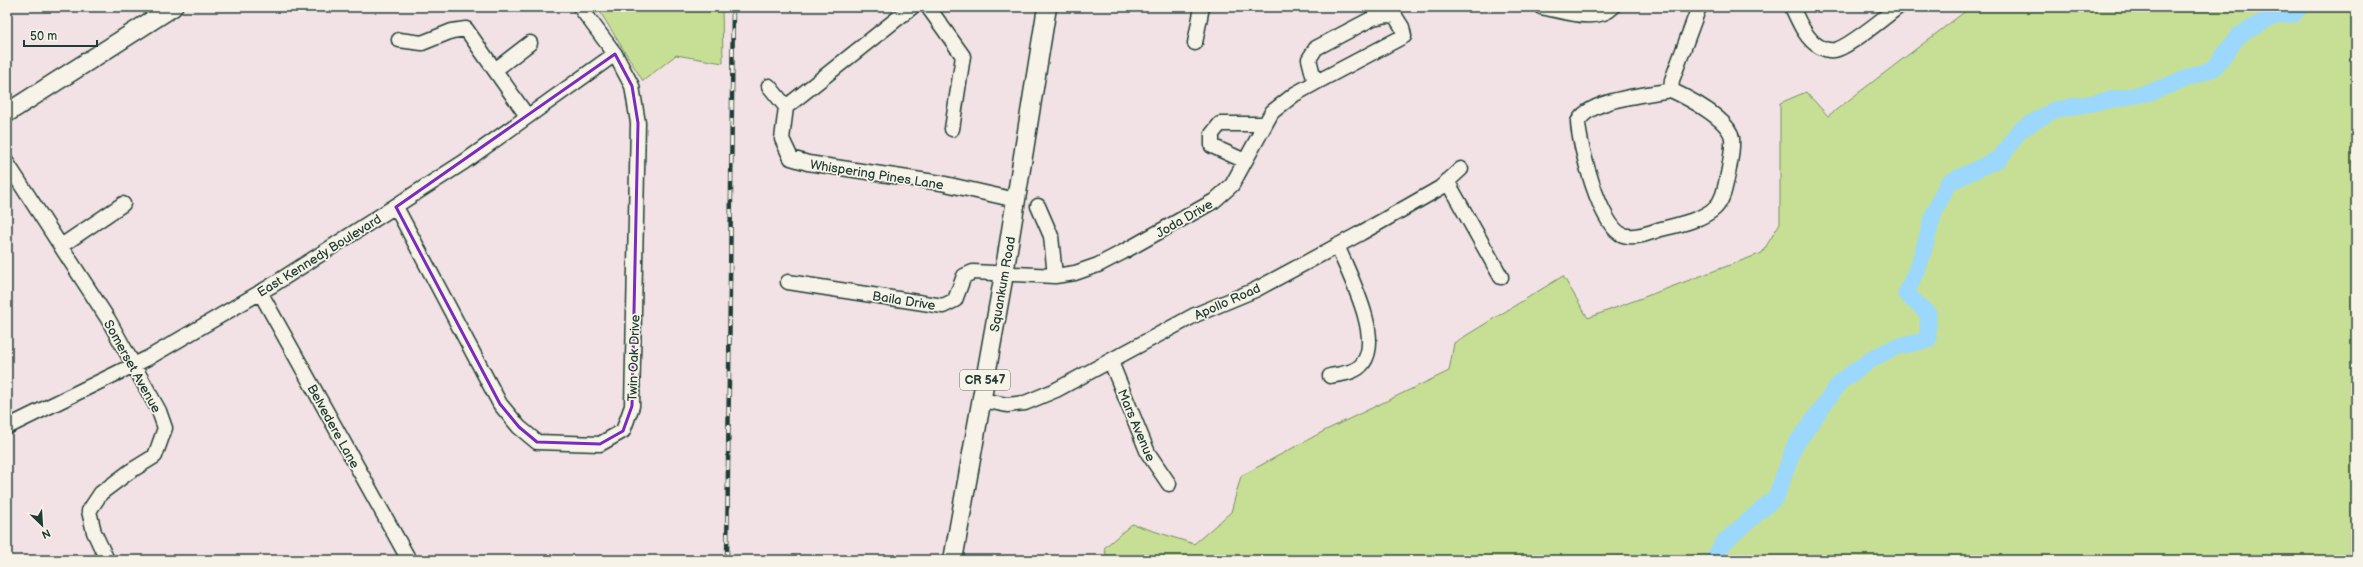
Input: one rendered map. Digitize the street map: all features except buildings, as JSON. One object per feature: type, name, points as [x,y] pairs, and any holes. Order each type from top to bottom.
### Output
[{"type":"main road","points":[[7,113],[174,7]]},
{"type":"main road","name":"Squankum Road","points":[[953,560],[1004,274],[1047,7]]},
{"type":"street","name":"Twin Oak Drive","points":[[396,207],[500,404],[519,427],[537,442],[600,444],[622,431],[632,406],[638,123],[632,86],[615,54],[580,7]]},
{"type":"street","points":[[769,86],[786,107],[912,7]]},
{"type":"street","points":[[928,7],[963,56],[952,129]]},
{"type":"street","points":[[1195,43],[1202,7]]},
{"type":"street","points":[[1540,7],[1594,16],[1608,12],[1613,7]]},
{"type":"street","points":[[1672,90],[1672,80],[1699,7]]},
{"type":"street","points":[[1792,7],[1811,39],[1818,46],[1827,50],[1835,50],[1846,44],[1898,7]]},
{"type":"street","name":"Joda Drive","points":[[1004,274],[1055,276],[1075,273],[1098,265],[1214,202],[1232,186],[1264,124],[1272,112],[1295,94],[1404,36],[1402,27],[1395,16],[1388,15],[1373,18],[1316,48],[1309,59],[1315,83]]},
{"type":"street","points":[[399,40],[422,43],[452,30],[466,29],[527,116]]},
{"type":"street","points":[[495,70],[530,43]]},
{"type":"street","name":"East Kennedy Boulevard","points":[[7,428],[133,365],[260,292],[396,207],[464,162],[615,54]]},
{"type":"street","points":[[1672,90],[1696,104],[1726,126],[1732,137],[1731,156],[1723,196],[1715,208],[1684,223],[1645,234],[1622,235],[1611,224],[1600,205],[1584,158],[1578,134],[1578,122],[1589,108],[1616,100],[1672,90]]},
{"type":"street","name":"Whispering Pines Lane","points":[[786,107],[782,138],[791,158],[808,163],[941,183],[1016,200]]},
{"type":"street","points":[[1245,161],[1217,150],[1212,146],[1212,134],[1220,124],[1264,124]]},
{"type":"street","name":"Somerset Avenue","points":[[7,163],[108,319],[159,411],[165,428],[155,456],[129,472],[101,493],[89,511],[94,532],[107,560]]},
{"type":"street","name":"Apollo Road","points":[[982,400],[1007,405],[1025,403],[1056,390],[1111,362],[1195,315],[1255,290],[1440,188],[1461,168]]},
{"type":"street","points":[[1447,181],[1501,277]]},
{"type":"street","points":[[61,246],[122,204]]},
{"type":"street","points":[[1038,206],[1050,236],[1055,276]]},
{"type":"street","points":[[1330,376],[1350,373],[1363,364],[1370,351],[1368,326],[1337,245]]},
{"type":"street","name":"Baila Drive","points":[[788,282],[943,306],[954,300],[964,276],[968,274],[1004,274]]},
{"type":"street","name":"Belvedere Lane","points":[[260,292],[409,560]]},
{"type":"street","name":"Mars Avenue","points":[[1111,362],[1148,453],[1168,484]]},
{"type":"highlighted area","points":[[615,54],[632,86],[638,123],[632,406],[623,431],[600,444],[537,442],[519,427],[500,404],[396,207]]},
{"type":"green space","points":[[597,7],[722,7],[723,63],[676,55],[643,81]]},
{"type":"green space","points":[[1971,7],[2356,7],[2356,560],[1108,560],[1104,548],[1132,524],[1194,544],[1231,512],[1241,476],[1326,430],[1449,371],[1454,343],[1563,276],[1588,318],[1762,253],[1780,223],[1780,103],[1806,92],[1828,116]]},
{"type":"waterway","points":[[1713,560],[1724,542],[1776,497],[1795,445],[1841,381],[1872,359],[1895,347],[1928,340],[1928,313],[1906,294],[1920,262],[1934,213],[1948,183],[2000,158],[2020,130],[2054,110],[2148,93],[2214,68],[2239,35],[2276,15],[2294,14],[2300,7]]},
{"type":"railway","points":[[727,560],[733,7]]}]
